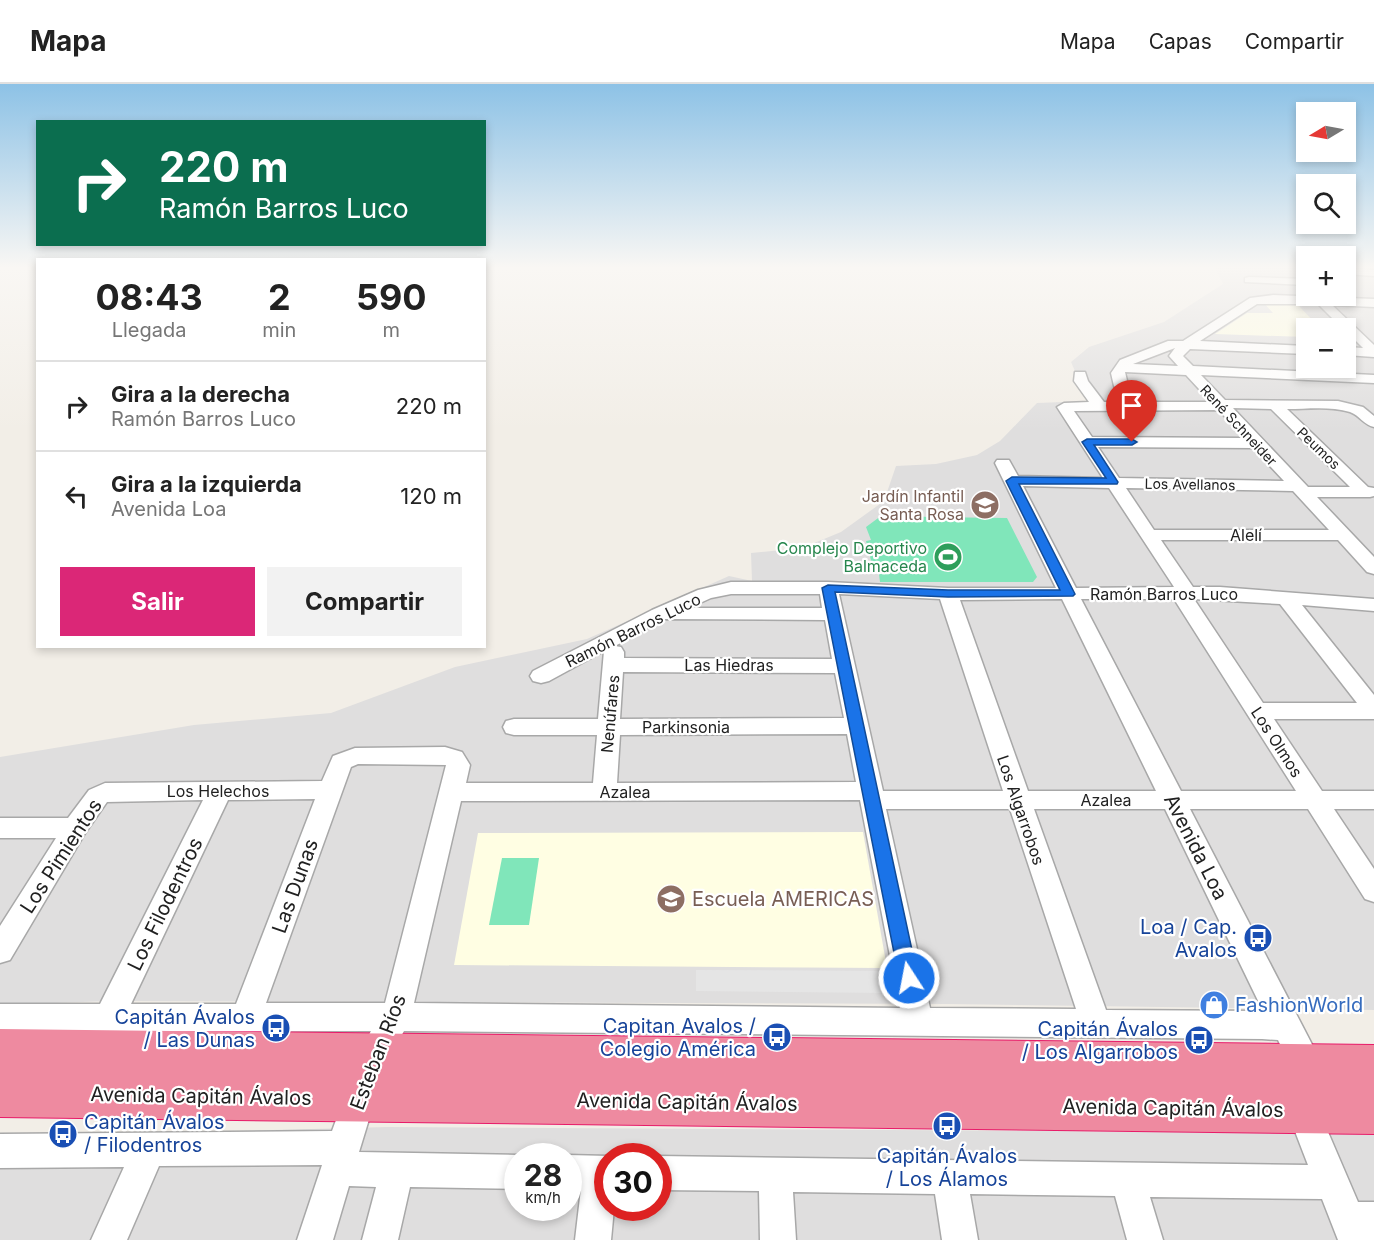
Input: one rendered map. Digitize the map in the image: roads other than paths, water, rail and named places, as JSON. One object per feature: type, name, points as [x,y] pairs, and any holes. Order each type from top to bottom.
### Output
[{"type":"highway","name":"Avenida Capitán Ávalos","points":[[0,1051],[366,1077]]},
{"type":"highway","name":"Avenida Capitán Ávalos","points":[[0,1093],[366,1077],[1304,1088],[1374,1068]]},
{"type":"highway","name":"Avenida Capitán Ávalos","points":[[1304,1088],[1374,1110]]},
{"type":"street","points":[[1187,344],[1222,322]]},
{"type":"street","points":[[1345,322],[1369,343],[1374,353]]},
{"type":"street","points":[[1140,407],[1121,386],[1118,373],[1125,363],[1173,344],[1296,349]]},
{"type":"street","name":"René Schneider","points":[[1187,344],[1176,356],[1188,371],[1374,568]]},
{"type":"street","points":[[1356,352],[1374,353]]},
{"type":"street","points":[[1122,368],[1374,379]]},
{"type":"street","points":[[1080,375],[1100,407],[1274,404],[1350,407],[1371,418]]},
{"type":"street","name":"Peumos","points":[[1274,404],[1369,492]]},
{"type":"street","name":"Los Olmos","points":[[1100,407],[1064,407],[1149,535],[1256,711],[1374,891]]},
{"type":"street","points":[[1087,442],[1256,443]]},
{"type":"street","name":"Los Avellanos","points":[[1007,472],[1113,482],[1369,492]]},
{"type":"street","name":"Avenida Loa","points":[[1007,472],[1287,1027],[1332,1182],[1360,1227]]},
{"type":"street","name":"Alelí","points":[[1149,535],[1346,539],[1374,542]]},
{"type":"street","name":"Ramón Barros Luco","points":[[541,676],[613,636],[659,614],[705,594],[731,588],[828,588],[948,594],[1183,593],[1374,605]]},
{"type":"street","points":[[828,588],[918,1023]]},
{"type":"street","name":"Los Algarrobos","points":[[948,594],[1096,1025]]},
{"type":"street","points":[[1286,598],[1374,710]]},
{"type":"street","points":[[659,614],[832,614]]},
{"type":"street","name":"Nenúfares","points":[[604,792],[614,665],[613,636]]},
{"type":"street","name":"Las Hiedras","points":[[614,665],[844,666]]},
{"type":"street","points":[[1256,711],[1374,710]]},
{"type":"street","name":"Parkinsonia","points":[[514,727],[857,726]]},
{"type":"street","name":"Esteban Ríos","points":[[315,1240],[366,1077],[396,1017],[458,765],[454,758],[445,755],[347,758]]},
{"type":"street","name":"Las Dunas","points":[[246,1017],[341,762],[347,758]]},
{"type":"street","name":"Los Helechos","points":[[105,792],[331,790]]},
{"type":"street","name":"Los Filodentros","points":[[109,1017],[220,791]]},
{"type":"street","name":"Los Pimientos","points":[[0,951],[75,828],[98,796],[105,792]]},
{"type":"street","name":"Azalea","points":[[451,792],[604,792],[1017,800],[1374,800]]},
{"type":"street","points":[[0,828],[75,828]]},
{"type":"street","points":[[0,1018],[396,1017],[1287,1027]]},
{"type":"street","points":[[109,1240],[149,1150]]},
{"type":"street","points":[[0,1151],[149,1150],[341,1158],[397,1171],[504,1172]]},
{"type":"street","points":[[380,1240],[397,1171]]},
{"type":"street","points":[[592,1172],[593,1240]]},
{"type":"street","points":[[672,1173],[1332,1182]]},
{"type":"street","points":[[776,1175],[778,1240]]},
{"type":"street","points":[[950,1177],[960,1240]]},
{"type":"street","points":[[1127,1179],[1145,1240]]},
{"type":"place","name":"Jardín Infantil Santa Rosa","points":[[985,505]]},
{"type":"place","name":"Complejo Deportivo Balmaceda","points":[[948,557]]},
{"type":"place","name":"Escuela AMERICAS","points":[[671,899]]},
{"type":"place","name":"Loa / Cap. Avalos","points":[[1258,938]]},
{"type":"place","name":"FashionWorld","points":[[1214,1005]]},
{"type":"place","name":"Capitán Ávalos / Las Dunas","points":[[276,1028]]},
{"type":"place","name":"Capitan Avalos / Colegio América","points":[[777,1037]]},
{"type":"place","name":"Capitán Ávalos / Los Algarrobos","points":[[1199,1040]]},
{"type":"place","name":"Capitán Ávalos / Los Álamos","points":[[947,1126]]},
{"type":"place","name":"Capitán Ávalos / Filodentros","points":[[63,1134]]}]
